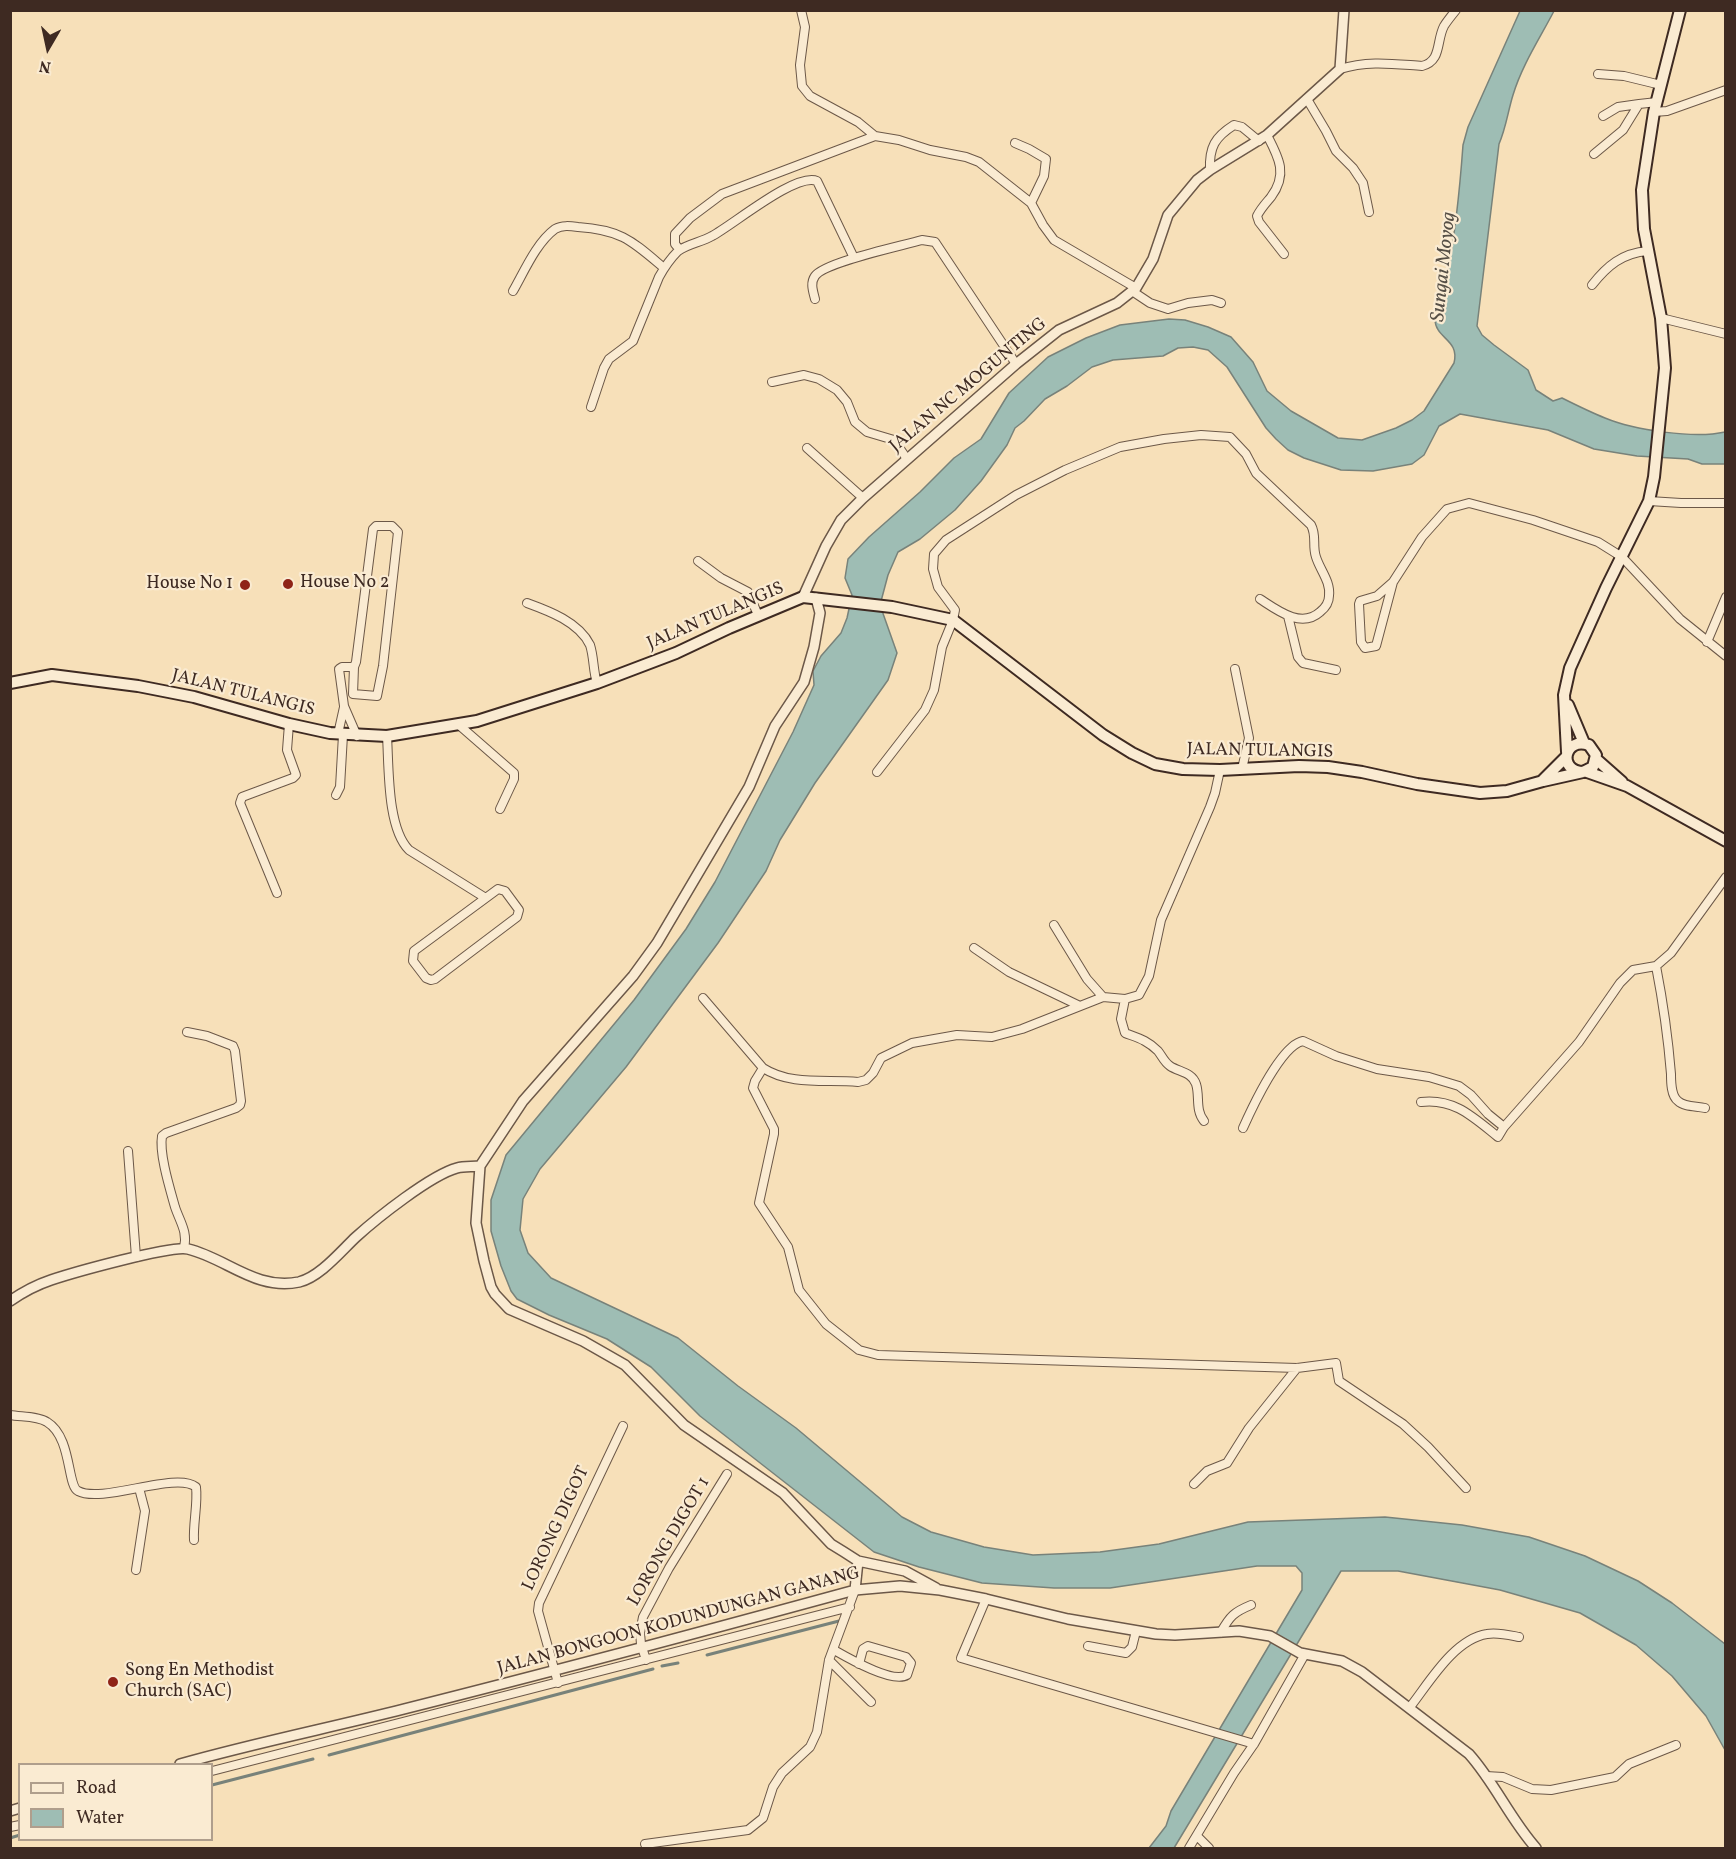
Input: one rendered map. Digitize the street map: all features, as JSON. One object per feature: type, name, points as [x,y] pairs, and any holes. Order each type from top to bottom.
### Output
[{"type":"main road","points":[[1680,10],[1656,107],[1642,190],[1648,251],[1661,318],[1665,368],[1654,477],[1649,501],[1570,668],[1564,695],[1567,762],[1573,770],[1627,786],[1725,841]]},
{"type":"main road","name":"JALAN TULANGIS","points":[[10,682],[52,675],[138,686],[194,697],[289,724],[341,735],[387,736],[459,725],[597,683],[676,653],[803,597],[892,607],[953,620],[1103,735],[1155,764],[1183,769],[1220,770],[1299,766],[1328,767],[1417,784],[1480,792],[1507,791],[1585,772]]},
{"type":"main road","points":[[1564,695],[1584,743],[1593,748],[1596,759],[1627,786]]},
{"type":"main road","points":[[1543,781],[1574,745],[1584,743]]},
{"type":"main road","points":[[1585,772],[1593,767],[1596,759]]},
{"type":"street","points":[[801,10],[805,27],[800,65],[802,86],[810,96],[858,122],[875,136],[899,140],[979,162],[1031,203],[1054,240],[1134,290],[1150,303],[1168,309],[1188,303],[1212,300],[1221,303]]},
{"type":"street","points":[[1344,10],[1340,69],[1355,64],[1377,62],[1422,66],[1429,64],[1436,58],[1444,27],[1456,10]]},
{"type":"street","name":"JALAN NC MOGUNTING","points":[[803,597],[826,546],[841,520],[863,498],[1016,364],[1059,330],[1117,303],[1134,290],[1153,259],[1168,215],[1197,180],[1263,138],[1340,69]]},
{"type":"street","points":[[1598,74],[1624,76],[1661,85]]},
{"type":"street","points":[[1603,116],[1618,106],[1639,104],[1667,111],[1725,90]]},
{"type":"street","points":[[1307,99],[1336,152],[1353,168],[1363,183],[1369,212]]},
{"type":"street","points":[[1594,154],[1623,130],[1639,104]]},
{"type":"street","points":[[1210,170],[1209,156],[1213,144],[1234,125],[1263,138],[1277,154],[1281,178],[1257,216],[1258,222],[1284,254]]},
{"type":"street","points":[[680,250],[675,244],[675,234],[690,218],[722,194],[875,136]]},
{"type":"street","points":[[1015,143],[1046,159],[1044,176],[1031,203]]},
{"type":"street","points":[[591,407],[609,359],[630,346],[636,336],[664,267],[680,250],[711,237],[768,198],[793,185],[812,179],[818,183],[855,258]]},
{"type":"street","points":[[513,291],[540,246],[551,233],[562,226],[598,228],[614,232],[632,241],[664,267]]},
{"type":"street","points":[[815,299],[813,280],[816,273],[840,262],[922,240],[935,242],[1016,364]]},
{"type":"street","points":[[1592,285],[1605,269],[1620,258],[1635,252],[1648,251]]},
{"type":"street","points":[[1661,318],[1725,334]]},
{"type":"street","points":[[772,382],[804,375],[837,390],[846,402],[855,422],[867,432],[894,440],[907,459]]},
{"type":"street","points":[[876,772],[929,704],[942,647],[953,620],[955,610],[938,587],[933,569],[934,554],[946,540],[1016,495],[1065,470],[1120,447],[1202,435],[1230,436],[1246,454],[1256,473],[1311,525],[1315,532],[1314,550],[1328,583],[1330,596],[1327,605],[1318,614],[1303,619],[1288,616],[1260,599]]},
{"type":"street","points":[[807,448],[863,498]]},
{"type":"street","points":[[1649,501],[1725,503]]},
{"type":"street","points":[[1393,582],[1377,596],[1360,601],[1361,642],[1365,648],[1376,646],[1393,582],[1422,537],[1447,509],[1469,503],[1513,514],[1598,542],[1622,557],[1680,620],[1725,656]]},
{"type":"street","points":[[376,526],[392,526],[398,532],[383,666],[377,696],[353,694],[354,667],[359,644],[373,529],[376,526]]},
{"type":"street","points":[[698,561],[722,578],[748,592],[758,615]]},
{"type":"street","points":[[1377,596],[1386,604]]},
{"type":"street","points":[[1707,642],[1725,597]]},
{"type":"street","points":[[816,598],[820,613],[814,647],[804,682],[775,726],[749,787],[684,900],[633,976],[523,1101],[480,1166],[476,1211],[479,1238],[491,1287],[509,1308],[583,1341],[625,1365],[684,1425],[783,1493],[831,1544],[858,1561],[905,1571],[942,1591]]},
{"type":"street","points":[[527,603],[569,622],[584,637],[592,653],[592,667],[597,683]]},
{"type":"street","points":[[1288,616],[1298,657],[1303,663],[1336,670]]},
{"type":"street","points":[[336,795],[340,787],[344,706],[339,669],[354,667]]},
{"type":"street","points":[[1235,669],[1249,738],[1242,769]]},
{"type":"street","points":[[344,706],[357,736]]},
{"type":"street","points":[[277,892],[240,803],[242,797],[296,775],[287,750],[289,724]]},
{"type":"street","points":[[459,725],[514,773],[514,779],[500,809]]},
{"type":"street","points":[[387,736],[394,820],[402,843],[409,850],[484,897]]},
{"type":"street","points":[[703,998],[763,1068],[783,1078],[858,1082],[866,1080],[873,1073],[881,1058],[902,1046],[957,1035],[992,1036],[1022,1029],[1103,997],[1125,999],[1138,995],[1149,976],[1161,920],[1210,807],[1220,770]]},
{"type":"street","points":[[1420,1102],[1437,1100],[1449,1104],[1466,1112],[1498,1137],[1504,1127],[1579,1042],[1620,983],[1633,970],[1656,966],[1671,953],[1725,877]]},
{"type":"street","points":[[498,889],[506,891],[519,910],[519,914],[435,979],[426,978],[413,961],[414,951],[484,897],[498,889]]},
{"type":"street","points":[[1054,925],[1087,979],[1103,997]]},
{"type":"street","points":[[974,948],[1009,972],[1080,1006]]},
{"type":"street","points":[[1656,966],[1666,1019],[1671,1085],[1674,1096],[1677,1101],[1684,1104],[1705,1108]]},
{"type":"street","points":[[1125,999],[1121,1019],[1125,1033],[1149,1044],[1170,1066],[1193,1078],[1196,1083],[1198,1112],[1204,1121]]},
{"type":"street","points":[[187,1032],[207,1036],[233,1046],[241,1101],[236,1108],[162,1136],[167,1175],[186,1240],[245,1276],[273,1282],[300,1282],[316,1274],[356,1237],[426,1184],[457,1168],[480,1166]]},
{"type":"street","points":[[1243,1128],[1263,1085],[1293,1045],[1303,1041],[1336,1056],[1377,1070],[1429,1077],[1459,1086],[1504,1127]]},
{"type":"street","points":[[763,1068],[753,1088],[774,1129],[774,1134],[759,1203],[788,1247],[799,1290],[826,1324],[859,1350],[878,1355],[1297,1368],[1336,1363],[1339,1381],[1402,1425],[1428,1447],[1466,1488]]},
{"type":"street","points":[[128,1151],[136,1254]]},
{"type":"street","points":[[10,1301],[31,1288],[51,1280],[186,1240]]},
{"type":"street","points":[[1194,1484],[1207,1471],[1227,1463],[1249,1428],[1297,1368]]},
{"type":"street","points":[[10,1415],[45,1420],[56,1431],[68,1456],[72,1485],[78,1492],[97,1493],[184,1482],[196,1487],[194,1540]]},
{"type":"street","name":"LORONG DIGOT","points":[[558,1683],[538,1611],[538,1603],[623,1426]]},
{"type":"street","name":"LORONG DIGOT 1","points":[[646,1660],[640,1633],[643,1617],[669,1568],[727,1474]]},
{"type":"street","points":[[136,1570],[145,1510],[139,1488]]},
{"type":"street","points":[[645,1844],[748,1830],[758,1824],[766,1812],[772,1787],[782,1773],[810,1747],[817,1732],[830,1660],[855,1590],[858,1561]]},
{"type":"street","name":"JALAN BONGOON KODUNDUNGAN GANANG","points":[[184,1763],[555,1671],[855,1590],[900,1586],[986,1599],[1068,1619],[1136,1631],[1175,1635],[1239,1631],[1270,1636],[1302,1654],[1331,1659],[1353,1667],[1410,1707],[1469,1754],[1536,1848]]},
{"type":"street","points":[[986,1599],[961,1658],[1254,1744]]},
{"type":"street","points":[[1221,1632],[1237,1610],[1251,1605]]},
{"type":"street","points":[[213,1771],[850,1607]]},
{"type":"street","points":[[1088,1646],[1126,1653],[1132,1647],[1136,1631]]},
{"type":"street","points":[[1410,1707],[1454,1652],[1465,1642],[1489,1633],[1519,1636]]},
{"type":"street","points":[[834,1650],[858,1664],[902,1678],[907,1675],[911,1663],[906,1657],[868,1646],[863,1649],[858,1664]]},
{"type":"street","points":[[1189,1848],[1254,1744],[1302,1654]]},
{"type":"street","points":[[830,1660],[871,1702]]},
{"type":"street","points":[[516,1681],[519,1692]]},
{"type":"street","points":[[1486,1776],[1503,1777],[1532,1789],[1551,1790],[1615,1777],[1629,1764],[1676,1745]]},
{"type":"street","points":[[1197,1836],[1209,1848]]},
{"type":"water","points":[[1520,11],[1554,11],[1521,73],[1499,144],[1477,326],[1482,335],[1528,370],[1536,390],[1553,401],[1562,398],[1605,418],[1648,430],[1681,434],[1725,432],[1725,464],[1702,464],[1688,459],[1637,456],[1594,449],[1548,430],[1460,414],[1439,426],[1424,455],[1412,464],[1373,471],[1341,470],[1304,458],[1288,450],[1266,428],[1227,367],[1208,350],[1193,347],[1178,348],[1163,356],[1113,360],[1092,367],[1045,399],[1015,428],[1007,445],[981,481],[955,510],[920,539],[898,552],[888,575],[880,605],[897,653],[888,680],[815,783],[780,840],[766,871],[718,943],[626,1067],[540,1169],[523,1199],[520,1230],[528,1253],[551,1278],[678,1338],[796,1428],[902,1517],[931,1532],[984,1547],[1033,1555],[1100,1552],[1159,1544],[1248,1522],[1385,1517],[1462,1525],[1529,1537],[1585,1556],[1638,1581],[1672,1603],[1725,1644],[1725,1750],[1706,1716],[1672,1676],[1636,1645],[1580,1613],[1500,1590],[1398,1571],[1341,1571],[1174,1848],[1149,1848],[1166,1826],[1171,1811],[1302,1590],[1302,1573],[1296,1566],[1257,1566],[1110,1588],[1054,1588],[982,1583],[919,1567],[874,1552],[700,1416],[651,1367],[607,1339],[517,1299],[511,1291],[501,1266],[491,1231],[491,1200],[506,1155],[634,1000],[686,929],[715,882],[793,732],[814,685],[813,671],[821,656],[841,633],[852,595],[845,578],[848,559],[954,458],[981,439],[1009,393],[1048,357],[1086,338],[1120,325],[1169,319],[1185,320],[1231,337],[1253,362],[1267,391],[1291,411],[1338,438],[1362,440],[1396,428],[1424,411],[1454,363],[1454,349],[1436,326],[1435,313],[1451,255],[1463,145],[1468,127]]},
{"type":"waterway","points":[[707,1655],[839,1621]]},
{"type":"waterway","points":[[662,1666],[678,1663]]},
{"type":"waterway","points":[[329,1755],[653,1669]]},
{"type":"waterway","points":[[213,1785],[313,1759]]},
{"type":"waterway","points":[[10,1838],[18,1836]]},
{"type":"place","name":"House No 2","points":[[288,584]]},
{"type":"place","name":"House No 1","points":[[245,585]]},
{"type":"place","name":"Song En Methodist Church (SAC)","points":[[113,1682]]},
{"type":"water label","name":"Sungai Moyog","points":[[1445,267]]}]
